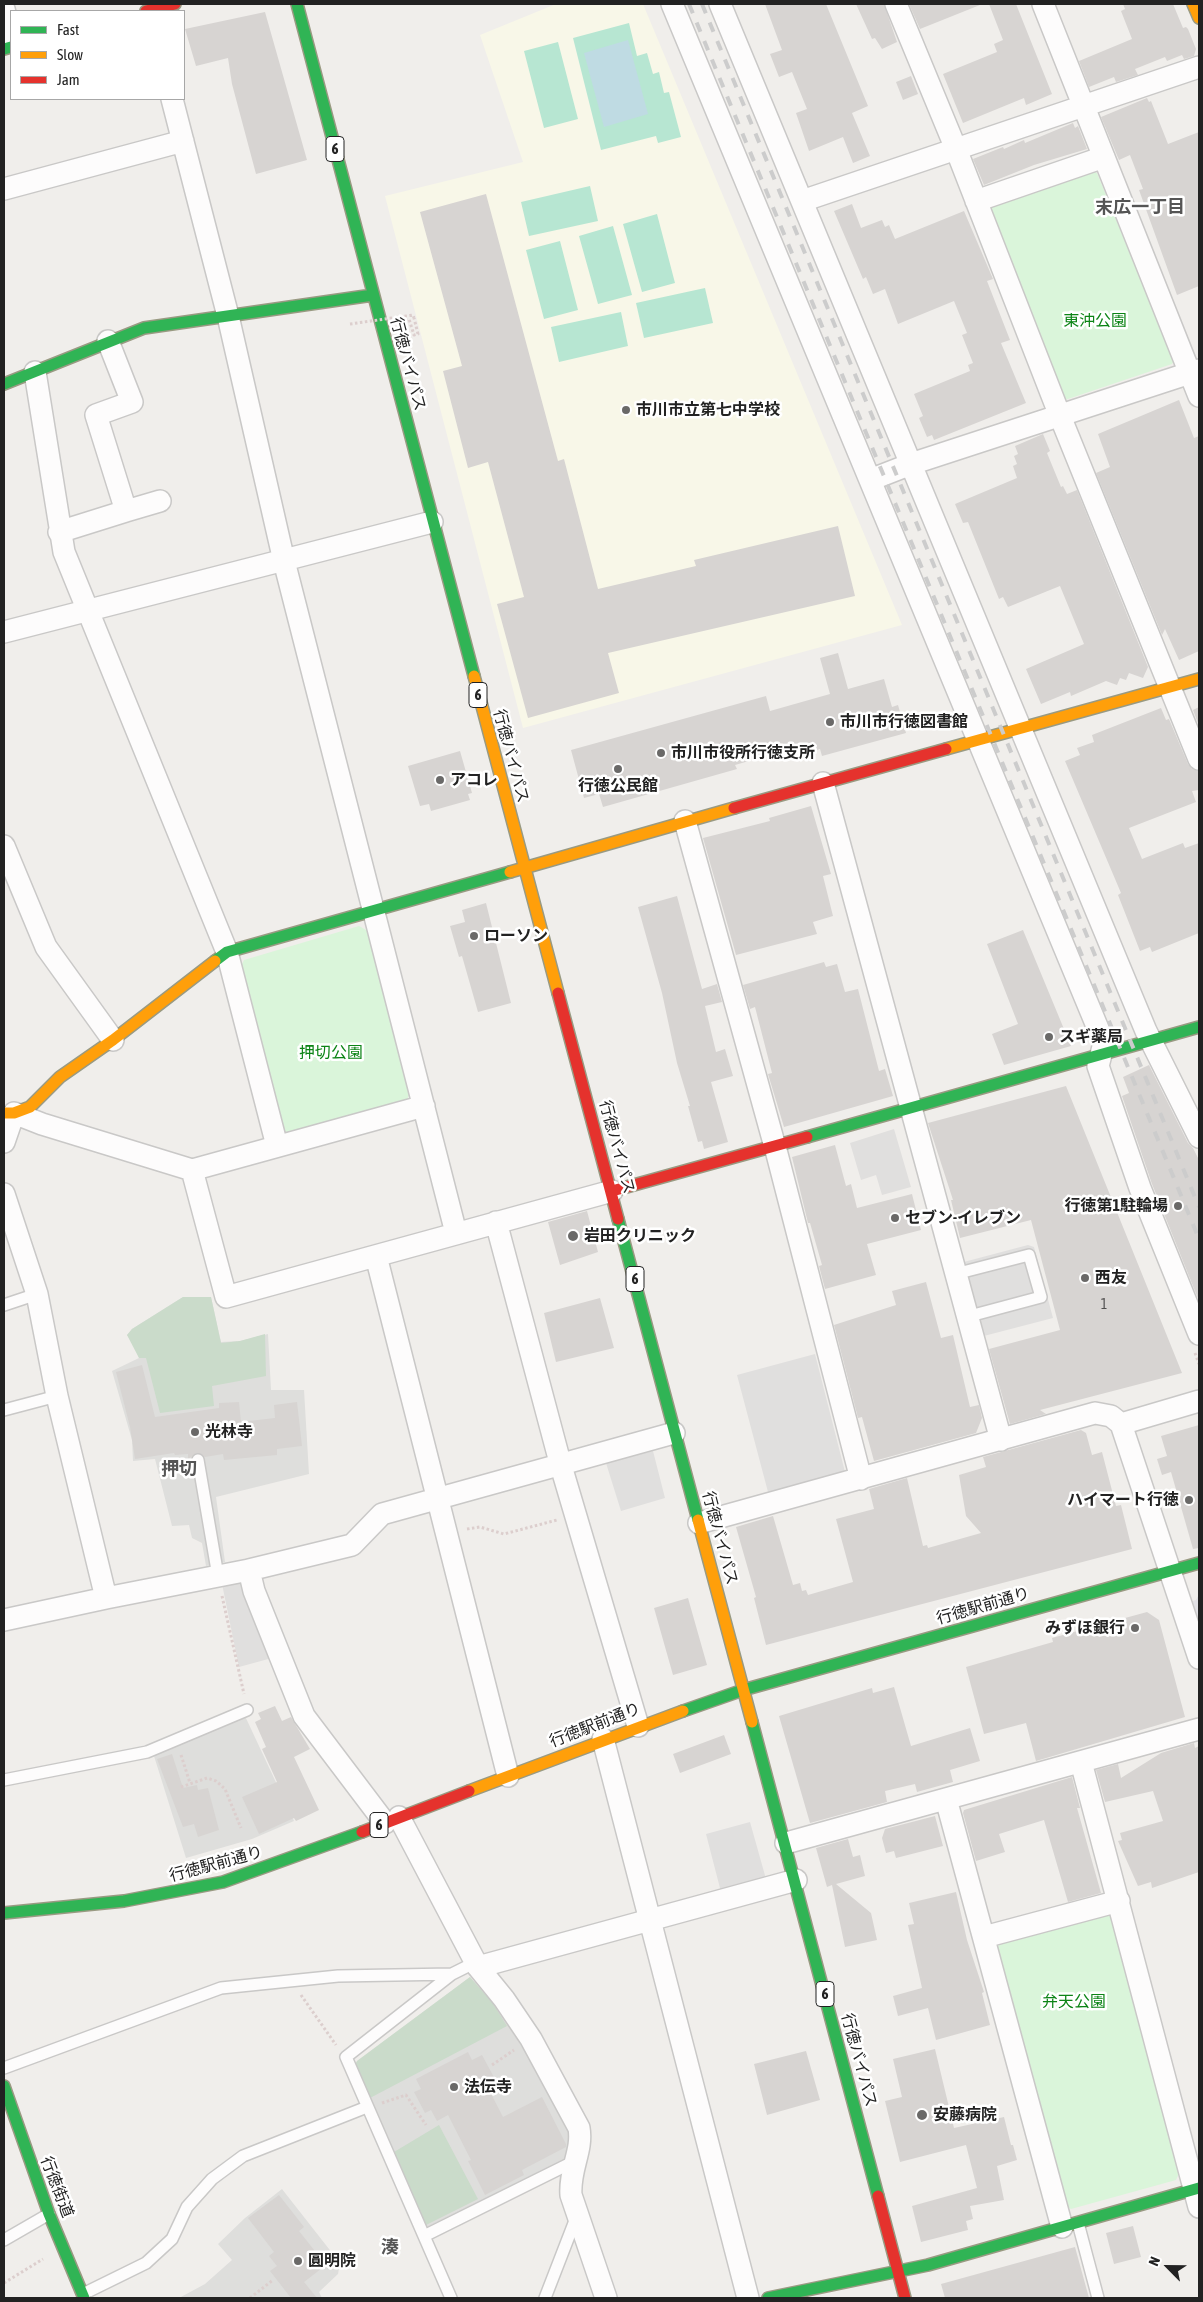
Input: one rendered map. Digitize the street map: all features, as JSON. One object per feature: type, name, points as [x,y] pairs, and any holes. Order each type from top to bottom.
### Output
[{"type":"street","points":[[148,9],[175,4]]},
{"type":"street","name":"行徳バイパス","points":[[297,4],[432,522],[612,1191],[674,1433],[796,1880],[905,2298]]},
{"type":"street","points":[[672,4],[1104,1043],[1098,1066],[1137,1179],[1199,1334]]},
{"type":"street","points":[[720,4],[1152,1040],[1199,1137]]},
{"type":"street","points":[[896,4],[956,149],[1060,416],[1199,759]]},
{"type":"street","points":[[1043,4],[1104,157],[1195,371],[1199,396]]},
{"type":"street","points":[[1194,4],[1199,18]]},
{"type":"street","points":[[4,9],[10,34]]},
{"type":"street","points":[[802,202],[1199,67]]},
{"type":"street","points":[[172,100],[228,316],[284,561],[456,1233]]},
{"type":"street","points":[[4,189],[183,141]]},
{"type":"street","points":[[976,201],[1104,157]]},
{"type":"street","points":[[4,384],[144,328],[373,295]]},
{"type":"street","points":[[108,341],[132,402],[96,415],[126,511]]},
{"type":"street","points":[[870,480],[911,464],[1195,371]]},
{"type":"street","points":[[35,372],[59,532],[64,552],[227,952],[277,1146]]},
{"type":"street","points":[[59,532],[160,500]]},
{"type":"street","points":[[4,632],[432,522]]},
{"type":"street","points":[[9,1113],[30,1107],[60,1077],[113,1040],[227,952],[685,821],[1199,679]]},
{"type":"street","points":[[823,783],[966,1317],[1001,1440]]},
{"type":"street","points":[[685,821],[774,1145],[861,1479]]},
{"type":"street","points":[[4,846],[46,948],[113,1040]]},
{"type":"street","points":[[192,1170],[226,1297],[1199,1027]]},
{"type":"street","points":[[9,1113],[192,1170],[424,1106]]},
{"type":"street","points":[[4,1142],[9,1113]]},
{"type":"street","points":[[4,1194],[37,1294],[57,1396],[106,1598]]},
{"type":"street","points":[[496,1222],[561,1466],[638,1726]]},
{"type":"street","points":[[376,1256],[508,1776]]},
{"type":"street","points":[[1121,1424],[1199,1401]]},
{"type":"street","points":[[699,1523],[1095,1413],[1110,1416],[1121,1424],[1199,1658]]},
{"type":"street","points":[[4,1620],[249,1570],[352,1545],[382,1514],[561,1466],[674,1433]]},
{"type":"street","name":"行徳駅前通り","points":[[4,1913],[124,1901],[215,1884],[267,1867],[638,1726],[743,1690],[1199,1563]]},
{"type":"street","points":[[249,1570],[254,1591],[304,1716],[392,1820],[477,1964],[504,1999],[530,2039],[579,2128],[581,2141],[570,2178],[570,2195],[606,2298]]},
{"type":"street","points":[[786,1843],[1199,1729]]},
{"type":"street","points":[[603,1739],[748,2298]]},
{"type":"street","points":[[768,2298],[898,2272],[1070,2225],[1198,2195],[1081,1762]]},
{"type":"street","points":[[946,1799],[984,1937],[1070,2225]]},
{"type":"street","points":[[477,1964],[796,1880]]},
{"type":"street","points":[[984,1937],[1119,1901]]},
{"type":"street","name":"行徳街道","points":[[4,2086],[49,2214],[84,2296]]},
{"type":"lane","points":[[955,1274],[1029,1255],[1040,1297],[966,1317]]},
{"type":"lane","points":[[4,1305],[37,1294]]},
{"type":"lane","points":[[4,1410],[57,1396]]},
{"type":"lane","points":[[198,1460],[218,1576]]},
{"type":"lane","points":[[4,1780],[148,1752],[247,1710]]},
{"type":"lane","points":[[451,2298],[346,2057],[452,1974],[477,1964]]},
{"type":"lane","points":[[4,2068],[221,1988],[338,1976],[452,1974]]},
{"type":"lane","points":[[84,2296],[146,2263],[172,2240],[187,2207],[212,2179],[243,2156],[368,2107]]},
{"type":"lane","points":[[424,2236],[575,2161]]},
{"type":"lane","points":[[4,2240],[49,2214]]},
{"type":"lane","points":[[545,2298],[577,2216]]},
{"type":"lane","points":[[1070,2225],[1098,2298]]},
{"type":"path","points":[[350,324],[413,315],[418,334],[414,335],[407,319]]},
{"type":"path","points":[[446,1533],[480,1527],[504,1534],[576,1514]]},
{"type":"path","points":[[218,1576],[247,1710]]},
{"type":"path","points":[[177,1740],[190,1783]]},
{"type":"path","points":[[181,1787],[208,1778],[221,1784],[225,1789],[241,1828]]},
{"type":"path","points":[[292,1982],[346,2057]]},
{"type":"path","points":[[492,2065],[530,2039]]},
{"type":"path","points":[[368,2107],[406,2095],[426,2125]]},
{"type":"path","points":[[4,2283],[63,2248]]},
{"type":"path","points":[[250,2298],[273,2280]]},
{"type":"shaded area","name":"市川市立第七中学校","points":[[556,4],[643,4],[902,625],[523,728],[385,196],[523,162],[480,35]]},
{"type":"shaded area","points":[[894,1129],[911,1187],[882,1195],[876,1175],[861,1180],[850,1143]]},
{"type":"shaded area","points":[[1028,1245],[1034,1247],[1053,1318],[980,1337],[960,1263]]},
{"type":"shaded area","points":[[183,1297],[211,1297],[221,1342],[240,1341],[268,1334],[271,1390],[304,1390],[309,1474],[216,1497],[225,1562],[206,1566],[202,1543],[192,1538],[189,1525],[172,1526],[155,1459],[133,1461],[132,1440],[112,1371],[139,1358],[133,1342],[127,1335],[132,1329]]},
{"type":"shaded area","points":[[815,1354],[845,1472],[768,1492],[737,1375]]},
{"type":"shaded area","points":[[653,1451],[665,1498],[621,1511],[606,1463]]},
{"type":"shaded area","points":[[243,1579],[272,1658],[239,1667],[222,1584]]},
{"type":"shaded area","points":[[1199,1594],[1199,1633],[1189,1602],[1196,1600]]},
{"type":"shaded area","points":[[245,1716],[294,1821],[252,1839],[186,1858],[154,1756]]},
{"type":"shaded area","points":[[750,1822],[766,1879],[721,1892],[706,1834]]},
{"type":"shaded area","points":[[470,1977],[492,2002],[531,2060],[573,2138],[566,2159],[425,2228],[355,2065],[357,2061]]},
{"type":"shaded area","points":[[282,2189],[340,2263],[338,2274],[319,2292],[322,2298],[179,2298],[205,2284],[232,2260],[218,2244],[245,2218]]},
{"type":"green space","points":[[629,23],[637,56],[647,53],[653,74],[659,72],[664,93],[669,92],[681,137],[658,143],[656,136],[601,150],[573,38]]},
{"type":"green space","points":[[558,42],[578,119],[544,128],[524,51]]},
{"type":"green space","name":"東沖公園","points":[[1089,169],[1097,173],[1174,361],[1172,364],[1065,400],[1062,398],[989,210],[993,202]]},
{"type":"green space","points":[[590,186],[598,221],[529,236],[521,202]]},
{"type":"green space","points":[[657,214],[675,283],[642,292],[623,224]]},
{"type":"green space","points":[[613,226],[632,295],[598,304],[579,236]]},
{"type":"green space","points":[[560,241],[578,310],[544,319],[526,250]]},
{"type":"green space","points":[[705,288],[713,323],[644,338],[636,303]]},
{"type":"green space","points":[[621,312],[628,346],[559,362],[551,327]]},
{"type":"green space","name":"押切公園","points":[[359,926],[368,931],[410,1092],[406,1103],[290,1135],[281,1128],[240,968],[244,960]]},
{"type":"green space","points":[[183,1297],[211,1297],[221,1343],[240,1341],[265,1334],[266,1376],[212,1386],[214,1406],[160,1413],[146,1358],[139,1358],[127,1335],[132,1329]]},
{"type":"green space","name":"弁天公園","points":[[1106,1913],[1116,1919],[1180,2171],[1176,2180],[1071,2209],[1064,2205],[997,1949],[1001,1940]]},
{"type":"green space","points":[[470,1977],[492,2002],[507,2026],[370,2098],[355,2065],[357,2061]]},
{"type":"green space","points":[[439,2125],[478,2199],[426,2225],[394,2152]]},
{"type":"water","points":[[628,40],[648,114],[604,127],[584,53]]},
{"type":"building","points":[[765,4],[826,4],[868,106],[852,113],[870,156],[853,163],[843,137],[809,151],[796,113],[807,109],[792,72],[779,77],[770,54],[782,50]]},
{"type":"building","points":[[856,4],[884,4],[897,42],[882,49],[875,38],[872,39]]},
{"type":"building","points":[[909,4],[980,4],[980,5],[920,29]]},
{"type":"building","points":[[989,4],[1016,4],[1052,94],[1026,105],[1024,98],[963,123],[943,74],[997,52],[994,44],[1003,40]]},
{"type":"building","points":[[1123,4],[1173,4],[1183,28],[1186,27],[1188,29],[1196,49],[1194,56],[1184,59],[1182,55],[1167,61],[1165,57],[1135,69],[1138,75],[1116,82],[1114,77],[1089,87],[1079,61],[1132,39],[1121,11],[1125,9]]},
{"type":"building","points":[[265,12],[307,160],[256,174],[232,84],[228,58],[196,66],[185,29]]},
{"type":"building","points":[[911,76],[918,94],[903,100],[896,82]]},
{"type":"building","points":[[1147,98],[1149,102],[1151,101],[1168,144],[1199,132],[1199,286],[1177,295],[1139,190],[1143,189],[1130,155],[1119,160],[1101,117]]},
{"type":"building","points":[[1073,123],[1075,128],[1078,126],[1087,149],[1034,165],[984,185],[973,159],[1024,140],[1025,143]]},
{"type":"building","points":[[486,194],[558,461],[564,459],[598,589],[696,566],[694,560],[838,526],[855,596],[608,653],[619,693],[528,718],[497,604],[524,597],[488,462],[468,468],[443,371],[462,366],[420,212]]},
{"type":"building","points":[[852,204],[861,228],[882,220],[885,227],[889,225],[895,239],[964,211],[993,279],[987,281],[1010,340],[1001,343],[1026,403],[934,440],[932,435],[927,437],[919,418],[923,416],[914,394],[970,371],[968,365],[973,363],[962,335],[967,333],[954,301],[898,324],[885,289],[873,294],[866,277],[863,279],[834,211]]},
{"type":"building","points":[[1179,400],[1194,438],[1199,436],[1199,651],[1179,660],[1165,629],[1162,635],[1096,473],[1110,467],[1098,434]]},
{"type":"building","points":[[1043,434],[1050,451],[1047,453],[1061,487],[1063,486],[1067,494],[1077,490],[1148,667],[1143,678],[1129,673],[1126,680],[1120,678],[1117,685],[1106,681],[1071,696],[1070,692],[1041,704],[1026,669],[1084,644],[1060,586],[1008,607],[1003,597],[999,599],[968,522],[963,523],[955,504],[1017,478],[1013,466],[1017,464],[1014,456],[1018,454],[1015,446]]},
{"type":"building","points":[[838,653],[848,689],[884,679],[892,707],[898,705],[906,733],[822,756],[820,749],[803,754],[801,746],[735,765],[737,769],[603,807],[599,794],[584,798],[571,750],[766,696],[770,711],[830,694],[820,658]]},
{"type":"building","points":[[1199,707],[1199,726],[1193,710]]},
{"type":"building","points":[[1161,708],[1166,720],[1169,719],[1188,764],[1192,769],[1199,771],[1199,790],[1192,791],[1196,802],[1129,828],[1142,859],[1183,843],[1185,848],[1199,843],[1199,933],[1152,952],[1150,947],[1140,951],[1118,895],[1121,893],[1065,761],[1080,755],[1077,748],[1094,742],[1092,735]]},
{"type":"building","name":"アコレ","points":[[460,751],[472,793],[468,794],[470,800],[431,811],[429,804],[420,806],[408,766]]},
{"type":"building","points":[[811,806],[831,874],[823,876],[833,916],[813,922],[817,934],[736,955],[703,838],[770,821],[769,818]]},
{"type":"building","points":[[677,896],[702,989],[717,984],[722,1002],[705,1006],[716,1052],[725,1049],[733,1076],[711,1082],[728,1142],[704,1149],[702,1141],[698,1142],[688,1106],[690,1106],[677,1063],[662,993],[638,907]]},
{"type":"building","points":[[486,903],[511,1003],[478,1012],[462,956],[459,957],[450,926],[465,922],[462,910]]},
{"type":"building","points":[[1023,930],[1071,1046],[1004,1065],[992,1034],[1018,1024],[987,944]]},
{"type":"building","points":[[824,962],[826,967],[837,964],[845,992],[858,989],[879,1071],[885,1069],[893,1096],[784,1127],[768,1074],[772,1073],[755,1007],[750,1009],[743,985]]},
{"type":"building","name":"行徳第1駐輪場","points":[[1149,1065],[1188,1143],[1199,1160],[1199,1301],[1152,1184],[1122,1096],[1129,1093],[1123,1077]]},
{"type":"building","points":[[1066,1086],[1182,1373],[1040,1410],[1046,1414],[1010,1424],[989,1349],[1060,1330],[1031,1220],[960,1238],[951,1200],[953,1200],[928,1123]]},
{"type":"building","points":[[835,1145],[846,1186],[851,1184],[857,1208],[912,1194],[921,1230],[867,1244],[876,1275],[825,1289],[819,1266],[822,1265],[810,1223],[808,1223],[792,1157]]},
{"type":"building","name":"岩田クリニック","points":[[587,1211],[598,1252],[560,1265],[548,1222]]},
{"type":"building","points":[[926,1282],[941,1338],[953,1335],[970,1407],[979,1405],[982,1418],[976,1433],[874,1461],[862,1417],[858,1418],[834,1325],[896,1305],[892,1291]]},
{"type":"building","points":[[600,1298],[614,1348],[556,1362],[544,1313]]},
{"type":"building","points":[[142,1365],[155,1417],[219,1408],[219,1403],[239,1402],[241,1422],[275,1418],[274,1405],[297,1402],[302,1446],[277,1449],[277,1455],[224,1460],[223,1454],[205,1457],[197,1453],[188,1459],[188,1454],[175,1455],[174,1453],[135,1459],[130,1427],[116,1372]]},
{"type":"building","name":"ハイマート行徳","points":[[1199,1425],[1199,1548],[1193,1549],[1171,1472],[1162,1475],[1157,1459],[1167,1456],[1161,1436]]},
{"type":"building","points":[[1081,1430],[1086,1433],[1092,1455],[1102,1452],[1116,1506],[1121,1505],[1132,1549],[766,1645],[754,1598],[756,1597],[736,1527],[773,1516],[793,1585],[800,1583],[802,1591],[806,1590],[808,1595],[853,1582],[836,1519],[874,1509],[869,1489],[907,1478],[923,1546],[927,1545],[928,1548],[981,1533],[966,1516],[959,1475],[986,1467],[983,1457]]},
{"type":"building","points":[[688,1598],[707,1665],[673,1675],[654,1608]]},
{"type":"building","points":[[1147,1612],[1159,1620],[1185,1717],[1036,1761],[1026,1723],[984,1734],[966,1667],[1053,1642],[1052,1638]]},
{"type":"building","points":[[894,1687],[911,1746],[970,1728],[980,1761],[950,1770],[953,1782],[917,1792],[915,1784],[885,1791],[887,1802],[810,1823],[779,1716],[872,1688],[873,1693]]},
{"type":"building","points":[[275,1706],[282,1721],[291,1717],[310,1749],[294,1757],[319,1810],[296,1821],[294,1818],[259,1834],[242,1797],[277,1782],[262,1749],[266,1747],[255,1722],[261,1719],[258,1713]]},
{"type":"building","points":[[724,1735],[731,1754],[680,1773],[673,1754]]},
{"type":"building","points":[[1194,1743],[1195,1748],[1199,1746],[1199,1872],[1152,1888],[1151,1882],[1138,1886],[1118,1841],[1122,1840],[1120,1833],[1163,1821],[1153,1791],[1105,1802],[1096,1770],[1118,1764],[1121,1778],[1161,1753]]},
{"type":"building","points":[[172,1754],[183,1788],[197,1785],[198,1790],[208,1788],[219,1830],[198,1837],[194,1824],[183,1827],[157,1759]]},
{"type":"building","points":[[1072,1777],[1080,1808],[1077,1808],[1101,1893],[1068,1902],[1044,1820],[999,1834],[1005,1852],[976,1861],[963,1813],[964,1810]]},
{"type":"building","points":[[935,1816],[943,1846],[896,1858],[894,1851],[886,1853],[882,1838],[885,1829]]},
{"type":"building","points":[[848,1839],[853,1857],[860,1855],[865,1876],[836,1884],[871,1913],[877,1940],[845,1947],[832,1885],[827,1887],[816,1848]]},
{"type":"building","points":[[956,1892],[967,1940],[984,1992],[982,1993],[990,2025],[936,2040],[928,2008],[898,2016],[893,1996],[922,1988],[908,1925],[914,1924],[909,1903]]},
{"type":"building","points":[[935,2049],[954,2128],[1004,2117],[1017,2160],[997,2166],[1004,2200],[970,2206],[973,2219],[966,2221],[968,2230],[921,2242],[912,2206],[977,2188],[966,2145],[900,2162],[885,2101],[902,2097],[893,2059]]},
{"type":"building","points":[[806,2051],[820,2100],[767,2115],[754,2064]]},
{"type":"building","points":[[468,2052],[472,2060],[482,2055],[496,2081],[487,2086],[503,2117],[542,2097],[566,2144],[566,2147],[522,2170],[524,2175],[485,2195],[468,2161],[471,2160],[448,2115],[437,2121],[431,2110],[425,2113],[414,2092],[421,2089],[416,2079]]},
{"type":"building","points":[[279,2195],[304,2227],[299,2231],[326,2265],[304,2282],[317,2298],[291,2298],[270,2271],[277,2266],[269,2256],[274,2252],[248,2218]]},
{"type":"building","points":[[1133,2226],[1141,2257],[1114,2264],[1106,2233]]},
{"type":"building","points":[[1075,2247],[1089,2298],[945,2298],[941,2284]]},
{"type":"railway","points":[[689,4],[1199,1239]]},
{"type":"railway","points":[[702,4],[1199,1207]]},
{"type":"traffic: fast","points":[[297,4],[474,676]]},
{"type":"traffic: fast","points":[[4,49],[10,47]]},
{"type":"traffic: fast","points":[[4,384],[144,328],[373,295]]},
{"type":"traffic: fast","points":[[215,961],[227,952],[510,872]]},
{"type":"traffic: fast","points":[[807,1137],[1199,1027]]},
{"type":"traffic: fast","points":[[618,1219],[698,1520]]},
{"type":"traffic: fast","points":[[743,1690],[1199,1563]]},
{"type":"traffic: fast","points":[[683,1711],[743,1690]]},
{"type":"traffic: fast","points":[[752,1722],[878,2196]]},
{"type":"traffic: fast","points":[[4,1913],[124,1901],[223,1882],[362,1832]]},
{"type":"traffic: fast","points":[[4,2086],[49,2214],[84,2298]]},
{"type":"traffic: fast","points":[[768,2298],[928,2265],[1199,2188]]},
{"type":"traffic: slow","points":[[1193,4],[1199,18]]},
{"type":"traffic: slow","points":[[474,676],[558,993]]},
{"type":"traffic: slow","points":[[946,749],[1199,679]]},
{"type":"traffic: slow","points":[[510,872],[734,808]]},
{"type":"traffic: slow","points":[[4,1113],[14,1113],[30,1107],[60,1077],[113,1040],[215,961]]},
{"type":"traffic: slow","points":[[698,1520],[752,1722]]},
{"type":"traffic: slow","points":[[469,1791],[683,1711]]},
{"type":"traffic: jam","points":[[150,10],[175,4]]},
{"type":"traffic: jam","points":[[734,808],[946,749]]},
{"type":"traffic: jam","points":[[558,993],[618,1219]]},
{"type":"traffic: jam","points":[[612,1191],[807,1137]]},
{"type":"traffic: jam","points":[[362,1832],[469,1791]]},
{"type":"traffic: jam","points":[[878,2196],[905,2298]]},
{"type":"place","name":"市川市立第七中学校","points":[[626,410]]},
{"type":"place","name":"市川市行徳図書館","points":[[830,722]]},
{"type":"place","name":"市川市役所行徳支所","points":[[661,753]]},
{"type":"place","name":"行徳公民館","points":[[618,769]]},
{"type":"place","name":"アコレ","points":[[440,780]]},
{"type":"place","name":"ローソン","points":[[474,936]]},
{"type":"place","name":"スギ薬局","points":[[1049,1037]]},
{"type":"place","name":"行徳第1駐輪場","points":[[1178,1206]]},
{"type":"place","name":"セブン-イレブン","points":[[895,1218]]},
{"type":"place","name":"岩田クリニック","points":[[573,1236]]},
{"type":"place","name":"西友","points":[[1085,1278]]},
{"type":"place","name":"光林寺","points":[[195,1432]]},
{"type":"place","name":"ハイマート行徳","points":[[1189,1500]]},
{"type":"place","name":"みずほ銀行","points":[[1135,1628]]},
{"type":"place","name":"法伝寺","points":[[454,2087]]},
{"type":"place","name":"安藤病院","points":[[922,2115]]},
{"type":"place","name":"圓明院","points":[[298,2261]]},
{"type":"district","name":"末広一丁目","points":[[1140,207]]},
{"type":"district","name":"押切","points":[[179,1469]]},
{"type":"district","name":"湊","points":[[390,2247]]}]
